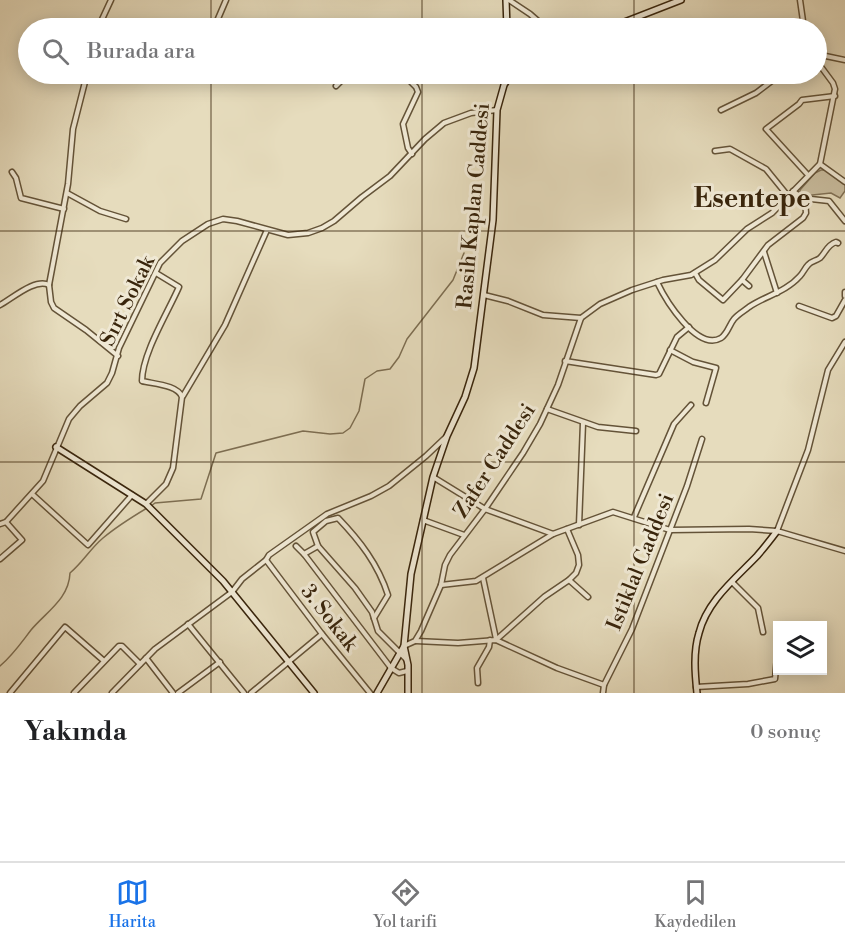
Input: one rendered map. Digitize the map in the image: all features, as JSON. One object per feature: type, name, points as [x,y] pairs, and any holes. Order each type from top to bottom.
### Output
[{"type":"street","points":[[103,18],[111,0]]},
{"type":"street","points":[[218,18],[226,0]]},
{"type":"street","points":[[507,0],[507,18]]},
{"type":"street","points":[[507,0],[535,18]]},
{"type":"street","points":[[632,18],[669,2],[681,0]]},
{"type":"street","points":[[800,0],[803,18]]},
{"type":"street","points":[[827,56],[845,60]]},
{"type":"street","points":[[484,295],[508,301],[543,315],[582,318],[600,304],[657,282],[684,278],[716,260],[747,229],[772,213],[820,164],[835,96],[833,83],[827,75]]},
{"type":"street","points":[[84,84],[73,129],[67,193],[49,285],[51,302],[54,308],[118,356]]},
{"type":"street","points":[[412,154],[408,148],[403,124],[418,92],[413,84]]},
{"type":"street","points":[[721,110],[756,93],[768,84]]},
{"type":"street","name":"Rasih Kaplan Caddesi","points":[[408,693],[404,646],[411,574],[433,477],[447,436],[470,382],[493,220],[497,110],[504,85]]},
{"type":"street","points":[[808,176],[766,129],[802,100],[835,96]]},
{"type":"street","name":"Sırt Sokak","points":[[0,524],[6,522],[43,481],[56,447],[74,412],[107,383],[119,348],[160,263],[182,240],[208,224],[229,219],[296,234],[322,228],[390,176],[424,139],[444,123],[471,113],[497,110]]},
{"type":"street","points":[[715,150],[730,149],[766,169],[788,196]]},
{"type":"street","points":[[820,164],[845,182]]},
{"type":"street","points":[[12,172],[16,178],[21,198],[64,209]]},
{"type":"street","points":[[793,191],[805,199],[821,198],[829,201],[845,221]]},
{"type":"street","points":[[67,193],[100,212],[126,219]]},
{"type":"street","points":[[695,273],[723,300],[742,280],[768,245],[803,218],[806,213],[805,199]]},
{"type":"street","points":[[146,504],[166,484],[173,468],[182,397],[225,325],[267,229]]},
{"type":"street","points":[[657,282],[667,303],[689,327],[698,335],[711,341],[716,340],[724,335],[741,313],[754,303],[777,293],[799,277],[830,244],[838,243]]},
{"type":"street","points":[[764,252],[777,293]]},
{"type":"street","points":[[156,273],[179,287],[149,348],[142,381],[172,388],[182,393],[182,397]]},
{"type":"street","points":[[742,280],[749,286]]},
{"type":"street","points":[[0,305],[32,286],[41,283],[49,285]]},
{"type":"street","points":[[799,306],[832,318],[836,316],[845,296]]},
{"type":"street","name":"Zafer Caddesi","points":[[415,641],[441,585],[446,561],[523,453],[547,409],[582,318]]},
{"type":"street","points":[[565,361],[656,375],[659,374],[677,336],[689,327]]},
{"type":"street","points":[[775,675],[775,679],[696,690],[696,650],[699,632],[714,601],[777,531],[808,450],[828,370],[845,342]]},
{"type":"street","points":[[670,350],[693,362],[716,368],[706,403]]},
{"type":"street","points":[[633,517],[674,424],[691,405]]},
{"type":"street","points":[[547,409],[598,427],[636,431]]},
{"type":"street","points":[[579,525],[583,423]]},
{"type":"street","points":[[112,693],[146,658],[232,592],[242,579],[269,555],[327,514],[389,486],[447,436]]},
{"type":"street","name":"Istiklal Caddesi","points":[[603,693],[604,685],[632,629],[702,440]]},
{"type":"street","points":[[56,447],[146,504],[232,592],[314,693]]},
{"type":"street","points":[[433,477],[485,509],[553,534]]},
{"type":"street","points":[[32,494],[88,545],[132,495]]},
{"type":"street","points":[[441,585],[470,583],[483,578],[553,534],[613,512],[670,530],[777,531],[845,551]]},
{"type":"street","points":[[374,618],[388,595],[384,580],[363,544],[338,518],[326,521],[313,532],[318,546],[355,588],[372,612],[378,631],[406,659]]},
{"type":"street","points":[[423,520],[464,535]]},
{"type":"street","points":[[0,559],[22,540],[6,522]]},
{"type":"street","points":[[496,640],[544,597],[576,573],[579,565],[578,555],[567,529]]},
{"type":"street","points":[[296,546],[391,668],[399,673],[407,671]]},
{"type":"street","points":[[304,554],[318,546]]},
{"type":"street","name":"3. Sokak","points":[[266,560],[321,634],[370,693]]},
{"type":"street","points":[[483,578],[496,640]]},
{"type":"street","points":[[568,580],[588,597]]},
{"type":"street","points":[[732,582],[758,608],[763,632]]},
{"type":"street","points":[[188,624],[244,693]]},
{"type":"street","points":[[10,693],[65,627],[104,661]]},
{"type":"street","points":[[251,693],[321,634]]},
{"type":"street","points":[[478,683],[477,668],[489,647],[490,640]]},
{"type":"street","points":[[377,693],[404,646],[415,641],[458,643],[496,640],[557,668],[604,685]]},
{"type":"street","points":[[77,692],[117,647],[122,646],[140,664]]},
{"type":"street","points":[[146,658],[173,693]]},
{"type":"street","points":[[178,693],[220,662]]},
{"type":"shaded area","points":[[825,170],[845,185],[845,191],[840,198],[831,193],[803,196],[800,194],[800,190],[815,173]]},
{"type":"waterway","points":[[151,506],[155,503],[201,499],[216,453],[303,431],[330,434],[343,433],[350,428],[359,411],[365,379],[377,371],[390,369],[399,357],[407,339],[453,280],[464,253]]},
{"type":"waterway","points":[[0,666],[61,598],[69,582],[70,573],[94,547],[113,530],[147,508]]},
{"type":"district","name":"Esentepe","points":[[752,199]]}]
